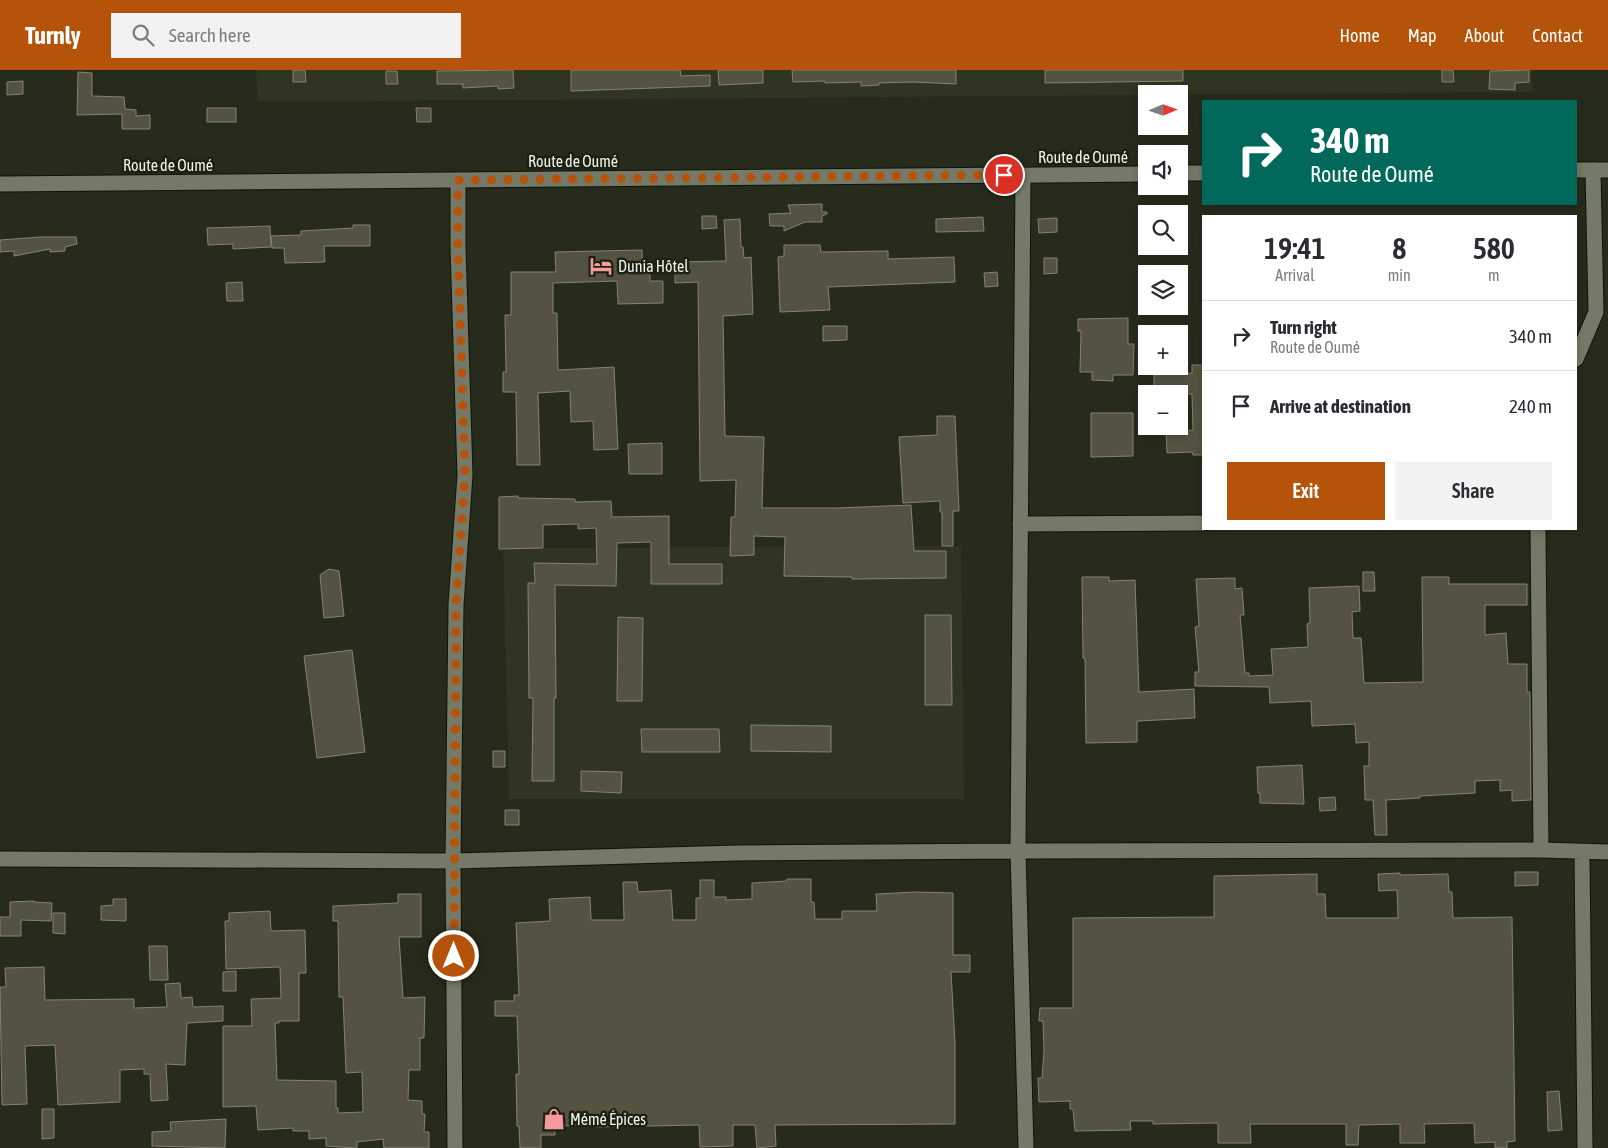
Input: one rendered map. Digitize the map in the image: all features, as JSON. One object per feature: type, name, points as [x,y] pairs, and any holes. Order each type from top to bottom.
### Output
[{"type":"street","points":[[1577,170],[1600,170],[1596,312],[1577,356]]},
{"type":"street","points":[[1188,174],[1202,173]]},
{"type":"street","name":"Route de Oumé","points":[[0,184],[1138,174]]},
{"type":"street","points":[[1023,175],[1018,851],[1026,1148]]},
{"type":"street","points":[[455,1148],[453,861],[456,605],[465,475],[458,247],[458,180]]},
{"type":"street","points":[[1020,524],[1202,523]]},
{"type":"street","points":[[1538,530],[1541,850]]},
{"type":"street","points":[[0,859],[453,861],[736,853],[1541,850],[1608,852]]},
{"type":"street","points":[[1582,852],[1585,1148]]},
{"type":"shaded area","points":[[256,70],[1532,70],[1532,92],[1188,95],[1188,85],[1138,85],[1138,95],[258,102]]},
{"type":"shaded area","points":[[961,546],[964,799],[509,799],[503,548]]},
{"type":"building","points":[[293,70],[305,70],[306,82],[293,82]]},
{"type":"building","points":[[513,70],[514,88],[498,89],[498,86],[463,88],[463,84],[437,84],[437,71]]},
{"type":"building","points":[[571,70],[680,70],[681,76],[710,75],[710,86],[571,91]]},
{"type":"building","points":[[718,70],[763,70],[763,83],[719,85]]},
{"type":"building","points":[[792,70],[956,70],[956,84],[913,82],[879,83],[879,85],[861,86],[861,82],[793,82]]},
{"type":"building","points":[[1045,70],[1183,70],[1183,81],[1045,83]]},
{"type":"building","points":[[1442,70],[1453,70],[1454,82],[1442,82]]},
{"type":"building","points":[[1529,70],[1529,82],[1515,83],[1515,90],[1489,89],[1490,71]]},
{"type":"building","points":[[386,71],[397,71],[398,84],[386,84]]},
{"type":"building","points":[[78,72],[92,73],[92,96],[124,97],[125,109],[136,110],[136,116],[150,115],[150,129],[122,129],[122,114],[77,115]]},
{"type":"building","points":[[23,81],[23,94],[7,95],[7,82]]},
{"type":"building","points":[[207,108],[236,108],[236,122],[207,122]]},
{"type":"building","points":[[416,108],[431,108],[431,122],[417,122]]},
{"type":"building","points":[[822,204],[822,212],[827,212],[827,214],[822,216],[822,222],[805,222],[784,231],[784,226],[770,226],[769,214],[791,213],[788,205]]},
{"type":"building","points":[[702,216],[716,216],[717,228],[702,229]]},
{"type":"building","points":[[983,217],[984,231],[936,232],[936,219]]},
{"type":"building","points":[[1057,218],[1057,232],[1039,233],[1038,219]]},
{"type":"building","points":[[740,219],[741,247],[743,247],[744,258],[751,257],[753,314],[723,316],[725,436],[764,437],[762,508],[837,508],[911,505],[914,551],[946,551],[946,578],[852,579],[852,577],[784,576],[785,537],[754,536],[754,555],[730,556],[731,517],[735,517],[736,480],[700,481],[698,282],[675,283],[675,262],[726,261],[724,220]]},
{"type":"building","points":[[353,225],[370,225],[370,246],[324,246],[325,262],[285,263],[284,248],[272,248],[271,236],[301,235],[301,231],[353,228]]},
{"type":"building","points":[[270,226],[271,247],[233,249],[233,244],[208,245],[207,228]]},
{"type":"building","points":[[76,237],[77,244],[65,247],[65,251],[50,252],[50,249],[14,256],[14,251],[0,252],[0,240]]},
{"type":"building","points":[[784,245],[820,245],[821,252],[888,251],[888,259],[954,257],[955,282],[828,287],[830,310],[780,312],[778,257],[784,256]]},
{"type":"building","points":[[642,250],[643,274],[650,274],[650,281],[663,281],[663,303],[618,304],[617,281],[553,283],[553,313],[557,313],[558,370],[614,367],[618,449],[594,450],[593,421],[571,422],[570,391],[538,393],[540,465],[517,465],[516,392],[503,392],[503,372],[506,372],[505,315],[511,315],[511,272],[556,272],[555,252]]},
{"type":"building","points":[[1044,258],[1057,258],[1057,273],[1044,274]]},
{"type":"building","points":[[997,272],[998,286],[985,287],[984,273]]},
{"type":"building","points":[[242,282],[243,301],[227,301],[226,283]]},
{"type":"building","points":[[1128,318],[1128,344],[1134,344],[1133,375],[1113,375],[1113,381],[1092,380],[1092,372],[1080,372],[1081,331],[1078,331],[1078,319]]},
{"type":"building","points":[[823,326],[847,326],[847,340],[823,341]]},
{"type":"building","points":[[1192,365],[1202,365],[1202,455],[1193,455],[1192,452],[1167,453],[1166,435],[1188,435],[1188,430],[1193,430],[1192,394],[1188,394],[1188,385],[1154,385],[1154,375],[1188,375],[1188,373],[1192,373]]},
{"type":"building","points":[[1091,413],[1133,413],[1133,456],[1091,457]]},
{"type":"building","points":[[937,416],[955,416],[959,511],[953,511],[953,546],[942,546],[942,512],[940,512],[940,501],[903,503],[899,437],[937,435]]},
{"type":"building","points":[[662,443],[662,474],[629,474],[628,444]]},
{"type":"building","points":[[518,496],[518,498],[575,499],[575,502],[611,501],[612,517],[669,516],[669,564],[722,564],[722,584],[651,584],[651,542],[617,543],[616,586],[555,585],[556,698],[554,698],[554,781],[532,781],[533,698],[529,698],[528,583],[535,583],[534,563],[597,564],[596,528],[578,529],[578,524],[543,525],[543,548],[499,549],[499,497]]},
{"type":"building","points":[[329,569],[339,571],[344,616],[324,618],[320,575]]},
{"type":"building","points":[[1363,572],[1374,572],[1375,591],[1363,591]]},
{"type":"building","points":[[1082,577],[1109,577],[1109,581],[1135,580],[1139,692],[1194,689],[1195,718],[1137,721],[1137,742],[1086,743]]},
{"type":"building","points":[[1422,577],[1449,577],[1449,584],[1527,584],[1527,605],[1485,605],[1485,635],[1506,633],[1508,664],[1527,664],[1527,692],[1530,692],[1531,800],[1512,801],[1512,790],[1500,791],[1500,780],[1475,781],[1475,793],[1386,800],[1387,835],[1375,835],[1373,800],[1365,800],[1364,766],[1369,766],[1369,742],[1356,743],[1355,724],[1312,726],[1311,701],[1270,703],[1269,687],[1195,686],[1195,672],[1199,672],[1195,627],[1199,626],[1196,579],[1235,578],[1235,589],[1242,588],[1244,615],[1240,615],[1245,673],[1249,673],[1249,676],[1273,675],[1271,649],[1308,647],[1307,624],[1310,623],[1309,588],[1359,586],[1360,611],[1352,612],[1353,638],[1361,638],[1364,683],[1423,682]]},
{"type":"building","points":[[925,615],[951,615],[952,705],[925,705]]},
{"type":"building","points":[[618,617],[643,618],[642,701],[617,701]]},
{"type":"building","points":[[352,650],[365,752],[317,758],[304,656]]},
{"type":"building","points":[[751,725],[831,726],[831,752],[751,751]]},
{"type":"building","points":[[641,729],[719,729],[720,752],[642,752]]},
{"type":"building","points":[[493,751],[505,751],[505,767],[493,767]]},
{"type":"building","points":[[1302,765],[1304,804],[1260,803],[1257,767]]},
{"type":"building","points":[[581,771],[622,772],[621,793],[581,791]]},
{"type":"building","points":[[1335,797],[1336,810],[1320,811],[1319,798]]},
{"type":"building","points":[[505,810],[519,810],[519,825],[505,825]]},
{"type":"building","points":[[1515,872],[1538,872],[1538,885],[1515,886]]},
{"type":"building","points":[[1400,873],[1400,875],[1448,874],[1449,892],[1452,892],[1453,918],[1512,917],[1515,1141],[1507,1142],[1507,1148],[1495,1148],[1495,1142],[1475,1143],[1474,1123],[1424,1124],[1425,1143],[1400,1143],[1400,1124],[1359,1125],[1358,1145],[1346,1145],[1346,1124],[1250,1124],[1251,1143],[1218,1143],[1218,1124],[1216,1123],[1153,1124],[1153,1121],[1130,1121],[1131,1130],[1075,1131],[1073,1109],[1070,1109],[1070,1101],[1039,1102],[1038,1078],[1042,1078],[1044,1051],[1043,1021],[1039,1021],[1040,1008],[1073,1008],[1073,918],[1214,917],[1214,876],[1317,874],[1317,894],[1325,894],[1326,918],[1398,918],[1397,890],[1379,891],[1378,874]]},
{"type":"building","points":[[787,879],[811,879],[811,902],[814,902],[815,919],[842,919],[842,911],[877,911],[876,894],[953,893],[953,955],[970,955],[970,972],[951,972],[955,1043],[955,1124],[775,1125],[776,1146],[757,1148],[755,1125],[733,1125],[733,1146],[700,1147],[699,1125],[555,1126],[555,1135],[541,1135],[541,1148],[520,1148],[519,1126],[517,1126],[516,1074],[519,1074],[517,1016],[495,1016],[495,1001],[514,1001],[514,995],[519,995],[516,923],[550,921],[549,899],[590,897],[591,920],[624,920],[623,882],[637,882],[638,892],[671,890],[673,920],[696,920],[696,898],[700,898],[700,880],[714,880],[714,897],[726,897],[726,900],[752,899],[752,883],[787,881]]},
{"type":"building","points":[[398,894],[421,894],[421,937],[399,937],[403,998],[425,997],[424,1038],[420,1038],[420,1070],[409,1070],[408,1100],[422,1101],[422,1114],[425,1114],[424,1132],[429,1132],[429,1148],[384,1148],[383,1139],[357,1142],[357,1148],[326,1146],[326,1138],[309,1139],[309,1131],[293,1131],[293,1128],[258,1130],[256,1106],[223,1107],[223,1026],[252,1026],[251,999],[281,998],[280,967],[226,969],[225,921],[229,921],[229,913],[270,911],[271,931],[305,930],[306,973],[299,973],[299,1021],[279,1021],[279,1023],[275,1023],[277,1080],[336,1081],[336,1108],[338,1108],[338,1113],[363,1112],[362,1072],[346,1073],[343,997],[339,997],[338,921],[333,921],[333,906],[398,903]]},
{"type":"building","points":[[113,899],[126,899],[126,921],[101,920],[101,906],[113,905]]},
{"type":"building","points":[[34,901],[52,903],[51,921],[21,920],[21,936],[0,936],[0,917],[10,917],[10,902]]},
{"type":"building","points":[[53,913],[65,913],[65,934],[53,933]]},
{"type":"building","points":[[149,946],[167,946],[168,980],[150,980]]},
{"type":"building","points":[[44,967],[45,1000],[134,999],[134,1008],[167,1007],[165,984],[180,983],[181,998],[192,997],[193,1007],[223,1006],[223,1021],[187,1023],[185,1065],[166,1064],[168,1100],[151,1101],[150,1074],[144,1074],[144,1069],[120,1070],[120,1102],[58,1105],[55,1045],[25,1046],[27,1104],[2,1105],[0,987],[6,987],[5,968]]},
{"type":"building","points":[[236,971],[236,991],[223,991],[223,972]]},
{"type":"building","points":[[1559,1091],[1562,1130],[1548,1131],[1547,1092]]},
{"type":"building","points":[[42,1109],[54,1109],[54,1138],[42,1139]]},
{"type":"building","points":[[226,1119],[225,1148],[152,1146],[152,1132],[171,1131],[170,1122]]},
{"type":"place","name":"Dunia Hôtel","points":[[601,266]]},
{"type":"place","name":"Mémé Épices","points":[[554,1119]]},
{"type":"route","points":[[454,956],[453,861],[456,605],[465,475],[458,247],[458,180],[1004,175]]}]
